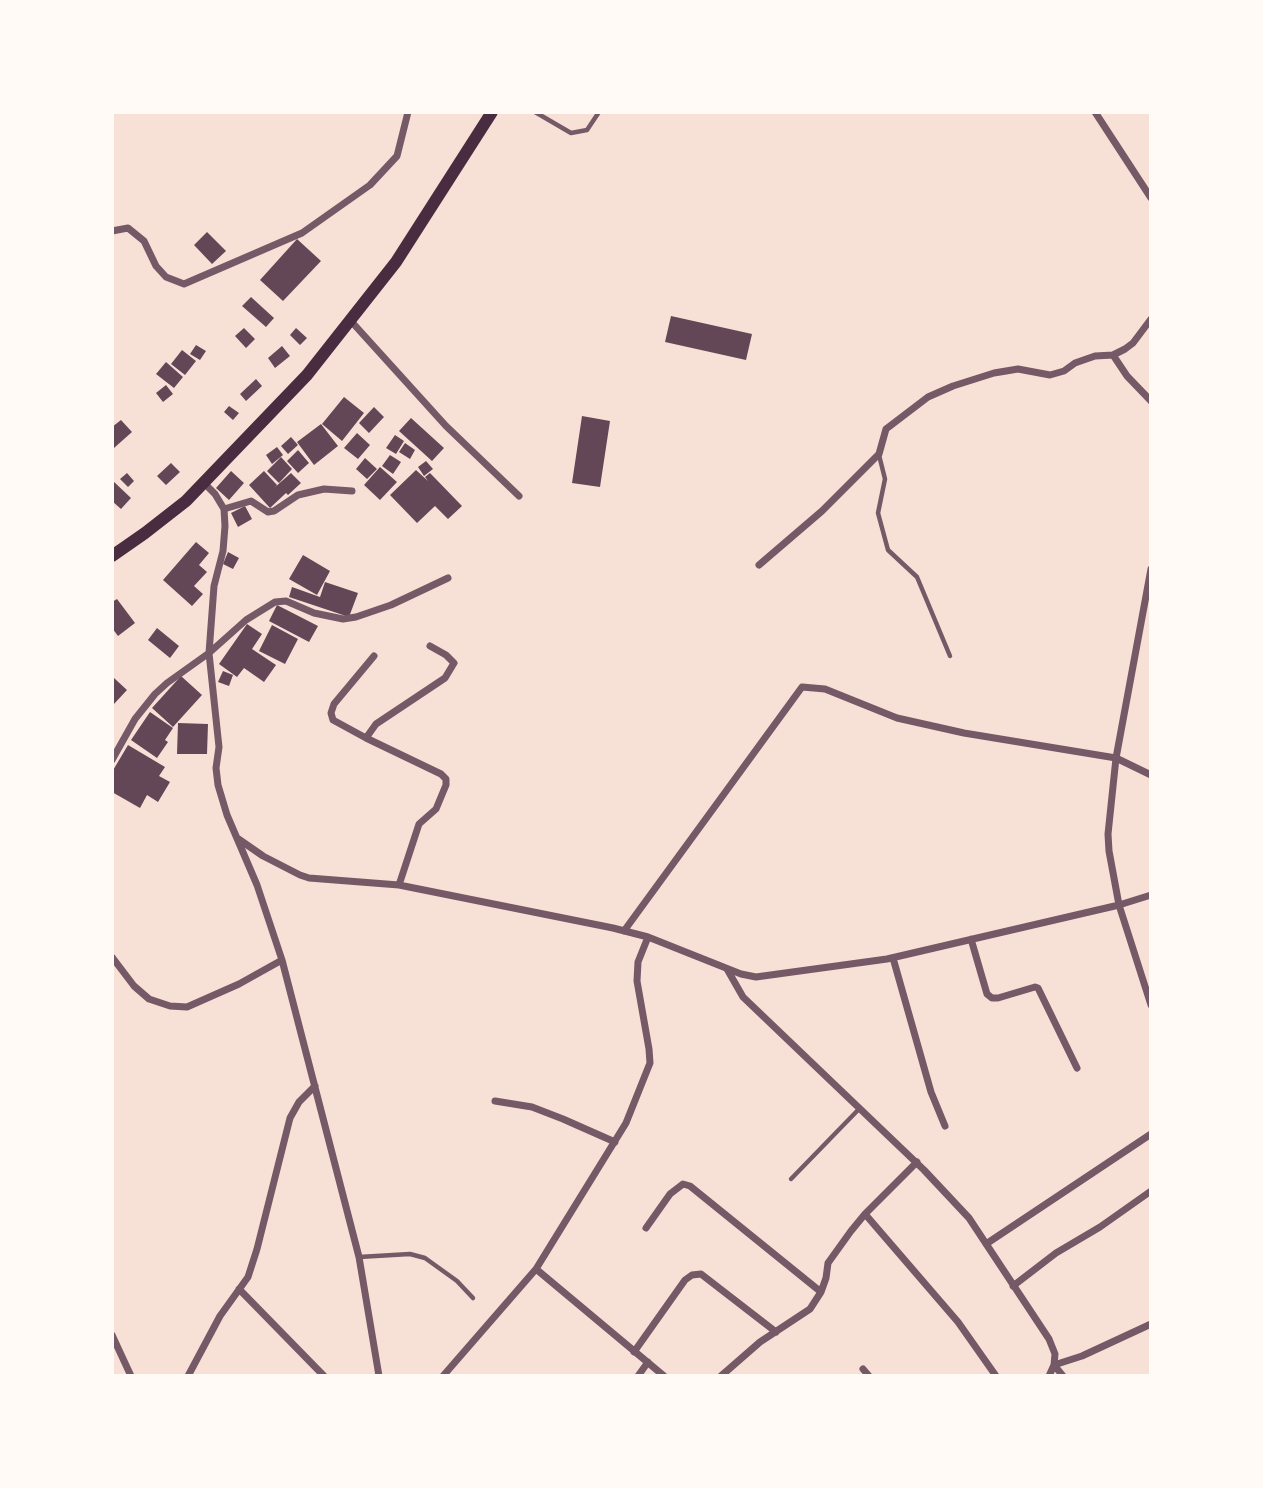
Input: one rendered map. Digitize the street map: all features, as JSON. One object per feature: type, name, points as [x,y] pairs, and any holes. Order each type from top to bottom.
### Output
[{"type":"main road","points":[[112,556],[186,501],[307,375],[396,262],[492,112]]},
{"type":"street","points":[[112,231],[128,228],[144,241],[156,265],[166,277],[184,284],[302,233],[370,185],[397,156],[408,112]]},
{"type":"street","points":[[1095,112],[1151,198]]},
{"type":"street","points":[[759,565],[822,511],[879,454],[886,429],[928,397],[994,373],[1018,369],[1050,375],[1095,356],[1113,355],[1133,343],[1151,319]]},
{"type":"street","points":[[350,320],[446,426],[519,496]]},
{"type":"street","points":[[1113,355],[1127,376],[1151,401]]},
{"type":"street","points":[[204,483],[224,509],[225,526],[223,551],[214,586],[209,653],[219,747],[216,768],[221,801],[257,885],[282,960],[359,1257],[379,1376]]},
{"type":"street","points":[[224,509],[251,501],[268,512],[299,495],[324,489],[352,491]]},
{"type":"street","points":[[1151,569],[1116,758],[1108,834],[1119,905],[1151,1004]]},
{"type":"street","points":[[112,760],[135,719],[155,694],[209,653],[246,620],[275,603],[286,601],[314,613],[343,619],[391,605],[448,578]]},
{"type":"street","points":[[366,738],[376,724],[445,678],[454,663],[430,646]]},
{"type":"street","points":[[374,656],[334,704],[332,720],[441,774],[446,779],[436,809],[419,824],[399,885]]},
{"type":"street","points":[[624,930],[802,687],[825,689],[897,718],[964,733],[1116,758],[1151,775]]},
{"type":"street","points":[[237,838],[263,856],[309,878],[399,885],[624,930],[741,974],[756,977],[893,958],[1119,905],[1151,895]]},
{"type":"street","points":[[443,1376],[536,1269],[626,1123],[650,1063],[637,981],[638,962],[648,937]]},
{"type":"street","points":[[971,939],[987,994],[998,998],[1038,988],[1077,1068]]},
{"type":"street","points":[[112,957],[134,986],[149,999],[170,1006],[187,1007],[239,984],[282,960]]},
{"type":"street","points":[[893,958],[931,1092],[945,1126]]},
{"type":"street","points":[[727,969],[743,997],[917,1163],[969,1219],[1049,1339],[1055,1354],[1049,1376]]},
{"type":"street","points":[[188,1376],[220,1316],[248,1277],[290,1118],[299,1102],[314,1086]]},
{"type":"street","points":[[495,1101],[532,1107],[615,1142]]},
{"type":"street","points":[[986,1244],[1151,1134]]},
{"type":"street","points":[[722,1376],[760,1342],[810,1309],[821,1292],[828,1263],[851,1231],[917,1163]]},
{"type":"street","points":[[646,1228],[670,1194],[683,1184],[690,1186],[821,1292]]},
{"type":"street","points":[[1013,1286],[1056,1253],[1100,1227],[1151,1191]]},
{"type":"street","points":[[865,1214],[958,1322],[996,1376]]},
{"type":"street","points":[[536,1269],[664,1376]]},
{"type":"street","points":[[634,1352],[685,1280],[692,1275],[701,1275],[776,1332]]},
{"type":"street","points":[[239,1289],[324,1376]]},
{"type":"street","points":[[1054,1365],[1082,1356],[1151,1324]]},
{"type":"street","points":[[112,1335],[131,1376]]},
{"type":"street","points":[[638,1376],[648,1362]]},
{"type":"street","points":[[1054,1365],[1063,1376]]},
{"type":"street","points":[[863,1369],[869,1376]]},
{"type":"lane","points":[[534,112],[571,133],[587,130],[599,112]]},
{"type":"lane","points":[[879,454],[885,479],[878,513],[888,550],[917,577],[950,656]]},
{"type":"lane","points":[[791,1178],[859,1109]]},
{"type":"lane","points":[[359,1257],[410,1254],[425,1258],[457,1281],[472,1298]]},
{"type":"building","points":[[207,232],[226,251],[212,264],[194,245]]},
{"type":"building","points":[[297,239],[321,261],[283,301],[260,280]]},
{"type":"building","points":[[251,297],[274,318],[266,327],[242,306]]},
{"type":"building","points":[[671,316],[752,334],[746,360],[665,342]]},
{"type":"building","points":[[244,328],[255,339],[246,348],[235,336]]},
{"type":"building","points":[[296,328],[307,338],[300,345],[290,335]]},
{"type":"building","points":[[196,345],[206,351],[200,360],[190,354]]},
{"type":"building","points":[[282,346],[290,356],[275,368],[268,358]]},
{"type":"building","points":[[182,350],[196,361],[185,375],[171,364]]},
{"type":"building","points":[[166,362],[183,377],[174,388],[156,374]]},
{"type":"building","points":[[256,379],[262,386],[246,401],[240,394]]},
{"type":"building","points":[[166,385],[173,394],[163,402],[156,393]]},
{"type":"building","points":[[344,397],[364,413],[342,441],[322,424]]},
{"type":"building","points":[[229,406],[239,413],[233,420],[224,412]]},
{"type":"building","points":[[374,407],[384,417],[369,433],[359,423]]},
{"type":"building","points":[[582,416],[610,421],[600,487],[572,483]]},
{"type":"building","points":[[411,418],[444,448],[432,461],[399,431]]},
{"type":"building","points":[[121,420],[132,432],[114,448],[112,427]]},
{"type":"building","points":[[321,424],[338,446],[314,465],[297,442]]},
{"type":"building","points":[[357,433],[370,445],[358,459],[344,448]]},
{"type":"building","points":[[395,435],[404,441],[396,454],[386,448]]},
{"type":"building","points":[[291,437],[298,445],[288,454],[281,446]]},
{"type":"building","points":[[405,443],[415,450],[410,459],[399,452]]},
{"type":"building","points":[[277,447],[283,455],[272,464],[266,455]]},
{"type":"building","points":[[298,450],[309,463],[298,473],[287,461]]},
{"type":"building","points":[[390,455],[401,462],[393,474],[382,466]]},
{"type":"building","points":[[281,457],[292,469],[279,483],[267,471]]},
{"type":"building","points":[[365,458],[377,469],[367,479],[356,469]]},
{"type":"building","points":[[426,461],[433,469],[424,476],[418,467]]},
{"type":"building","points":[[171,463],[180,472],[166,485],[157,476]]},
{"type":"building","points":[[380,467],[397,482],[380,500],[364,485]]},
{"type":"building","points":[[416,470],[428,481],[425,477],[430,473],[462,506],[448,519],[435,506],[417,523],[390,495]]},
{"type":"building","points":[[231,471],[244,483],[229,500],[216,488]]},
{"type":"building","points":[[264,471],[277,485],[274,488],[291,473],[301,483],[270,508],[249,485]]},
{"type":"building","points":[[127,473],[134,481],[128,487],[120,479]]},
{"type":"building","points":[[112,480],[131,498],[121,509],[112,501]]},
{"type":"building","points":[[245,506],[252,519],[238,527],[231,513]]},
{"type":"building","points":[[196,542],[209,553],[199,565],[207,572],[194,586],[203,594],[192,606],[163,580]]},
{"type":"building","points":[[228,552],[239,558],[233,569],[223,564]]},
{"type":"building","points":[[303,555],[330,571],[317,595],[289,579]]},
{"type":"building","points":[[325,582],[358,593],[349,617],[289,597],[292,587],[320,597]]},
{"type":"building","points":[[117,599],[135,623],[118,636],[112,628],[112,602]]},
{"type":"building","points":[[277,605],[318,626],[309,642],[269,621]]},
{"type":"building","points":[[247,624],[262,634],[252,649],[276,665],[264,682],[244,668],[237,677],[219,664]]},
{"type":"building","points":[[272,625],[298,639],[285,664],[259,651]]},
{"type":"building","points":[[157,628],[179,646],[170,658],[148,640]]},
{"type":"building","points":[[223,671],[233,675],[229,686],[218,682]]},
{"type":"building","points":[[181,676],[202,695],[173,727],[152,708]]},
{"type":"building","points":[[114,678],[127,690],[114,704],[112,680]]},
{"type":"building","points":[[150,712],[173,728],[165,740],[168,742],[157,758],[131,740]]},
{"type":"building","points":[[178,723],[208,724],[207,754],[177,754]]},
{"type":"building","points":[[128,745],[165,767],[159,776],[170,782],[158,802],[147,795],[140,808],[112,792],[112,772]]}]
